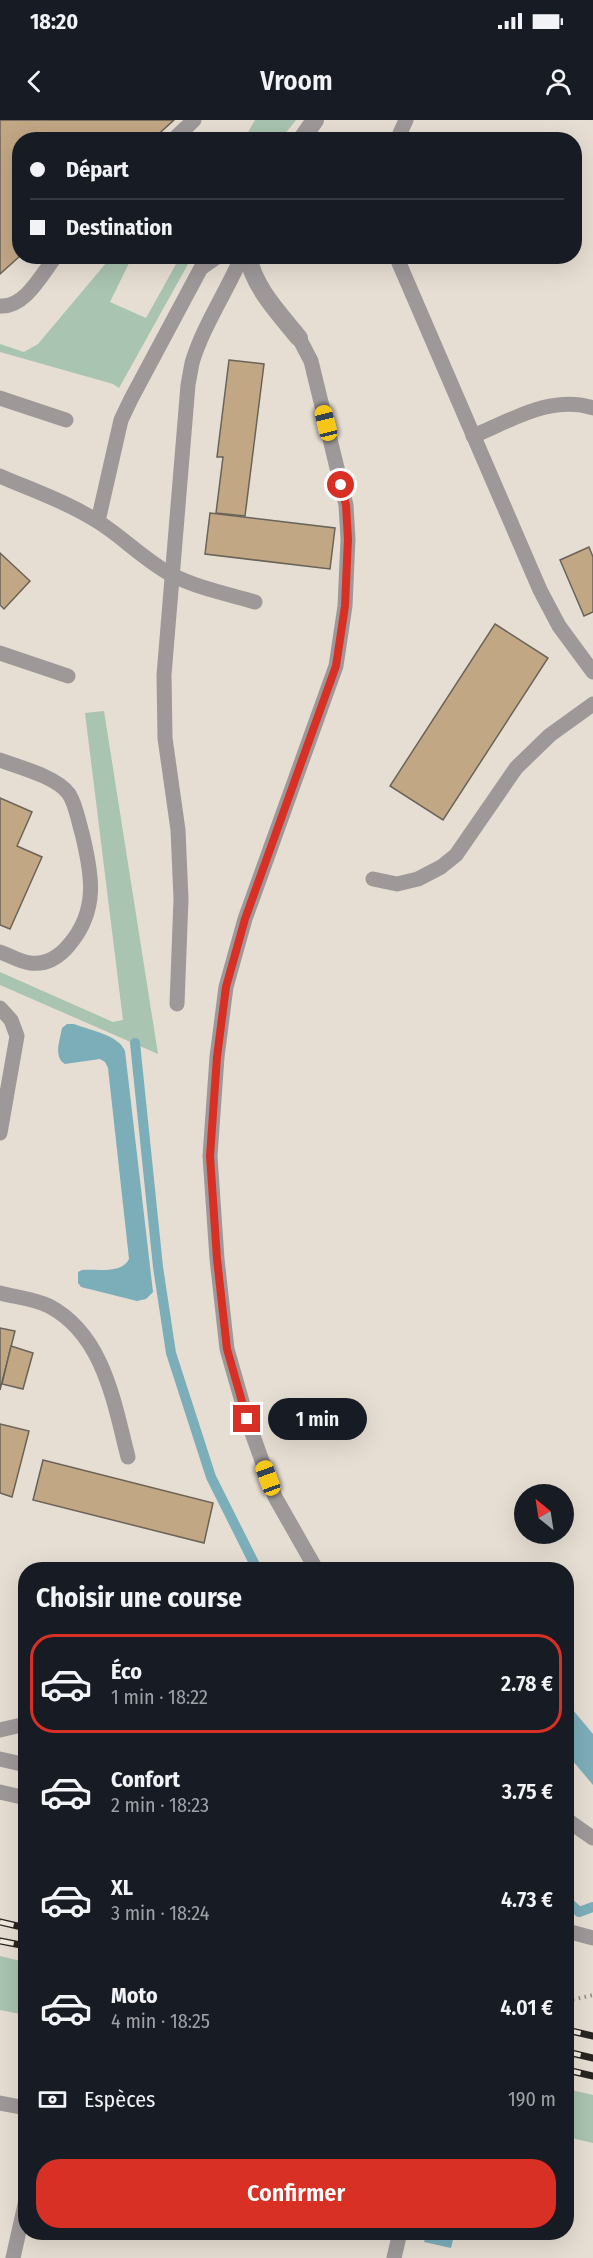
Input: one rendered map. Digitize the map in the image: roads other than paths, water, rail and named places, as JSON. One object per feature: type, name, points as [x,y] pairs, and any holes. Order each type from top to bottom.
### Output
[{"type":"street","points":[[249,264],[259,287],[299,338]]},
{"type":"lane","points":[[181,132],[194,120]]},
{"type":"lane","points":[[0,306],[13,305],[23,298],[50,264]]},
{"type":"lane","points":[[98,521],[121,420],[201,268],[207,264]]},
{"type":"lane","points":[[177,1004],[180,876],[178,830],[165,738],[164,675],[172,574],[192,363],[199,340],[238,264]]},
{"type":"lane","points":[[399,264],[540,590],[559,626],[593,672]]},
{"type":"lane","points":[[299,338],[311,361],[346,505],[348,539],[345,606],[336,666],[245,919],[226,987],[217,1057],[210,1156],[217,1259],[227,1349],[247,1419],[275,1497],[312,1562]]},
{"type":"lane","points":[[0,399],[66,420]]},
{"type":"lane","points":[[473,436],[544,406],[580,404],[593,408]]},
{"type":"lane","points":[[0,476],[69,505],[98,521],[147,559],[194,585],[255,602]]},
{"type":"lane","points":[[0,653],[68,676]]},
{"type":"lane","points":[[373,879],[397,884],[418,879],[441,867],[456,855],[516,768],[550,735],[593,704]]},
{"type":"lane","points":[[0,760],[54,781],[68,793],[76,810],[87,856],[92,892],[88,914],[77,936],[62,954],[46,962],[28,963],[0,952]]},
{"type":"lane","points":[[0,1008],[12,1020],[17,1036],[0,1133]]},
{"type":"lane","points":[[0,1293],[48,1306],[71,1322],[90,1345],[105,1371],[128,1456]]},
{"type":"lane","points":[[0,1730],[18,1726]]},
{"type":"lane","points":[[0,1759],[18,1763]]},
{"type":"lane","points":[[0,1792],[18,1796]]},
{"type":"lane","points":[[574,1825],[593,1838]]},
{"type":"lane","points":[[574,1933],[593,1938]]},
{"type":"lane","points":[[0,2103],[18,2106]]},
{"type":"lane","points":[[13,2258],[18,2236]]},
{"type":"lane","points":[[394,2258],[398,2240]]},
{"type":"water","points":[[67,1024],[74,1024],[110,1037],[122,1045],[125,1051],[153,1292],[146,1299],[137,1301],[81,1287],[78,1283],[78,1272],[82,1270],[115,1269],[126,1264],[129,1259],[108,1068],[100,1059],[65,1064],[61,1061],[58,1053],[59,1043],[62,1028]]},
{"type":"water","points":[[574,1711],[593,1734],[593,1785],[574,1762]]},
{"type":"water","points":[[425,2240],[453,2240],[451,2248],[424,2242]]},
{"type":"waterway","points":[[135,1043],[158,1267],[171,1353],[211,1477],[254,1562]]},
{"type":"waterway","points":[[574,1907],[579,1912],[593,1907]]},
{"type":"railway","points":[[0,1922],[18,1926]]},
{"type":"railway","points":[[0,1941],[18,1944]]},
{"type":"railway","points":[[574,2032],[593,2036]]},
{"type":"railway","points":[[574,2054],[593,2058]]},
{"type":"railway","points":[[574,2072],[593,2076]]}]
